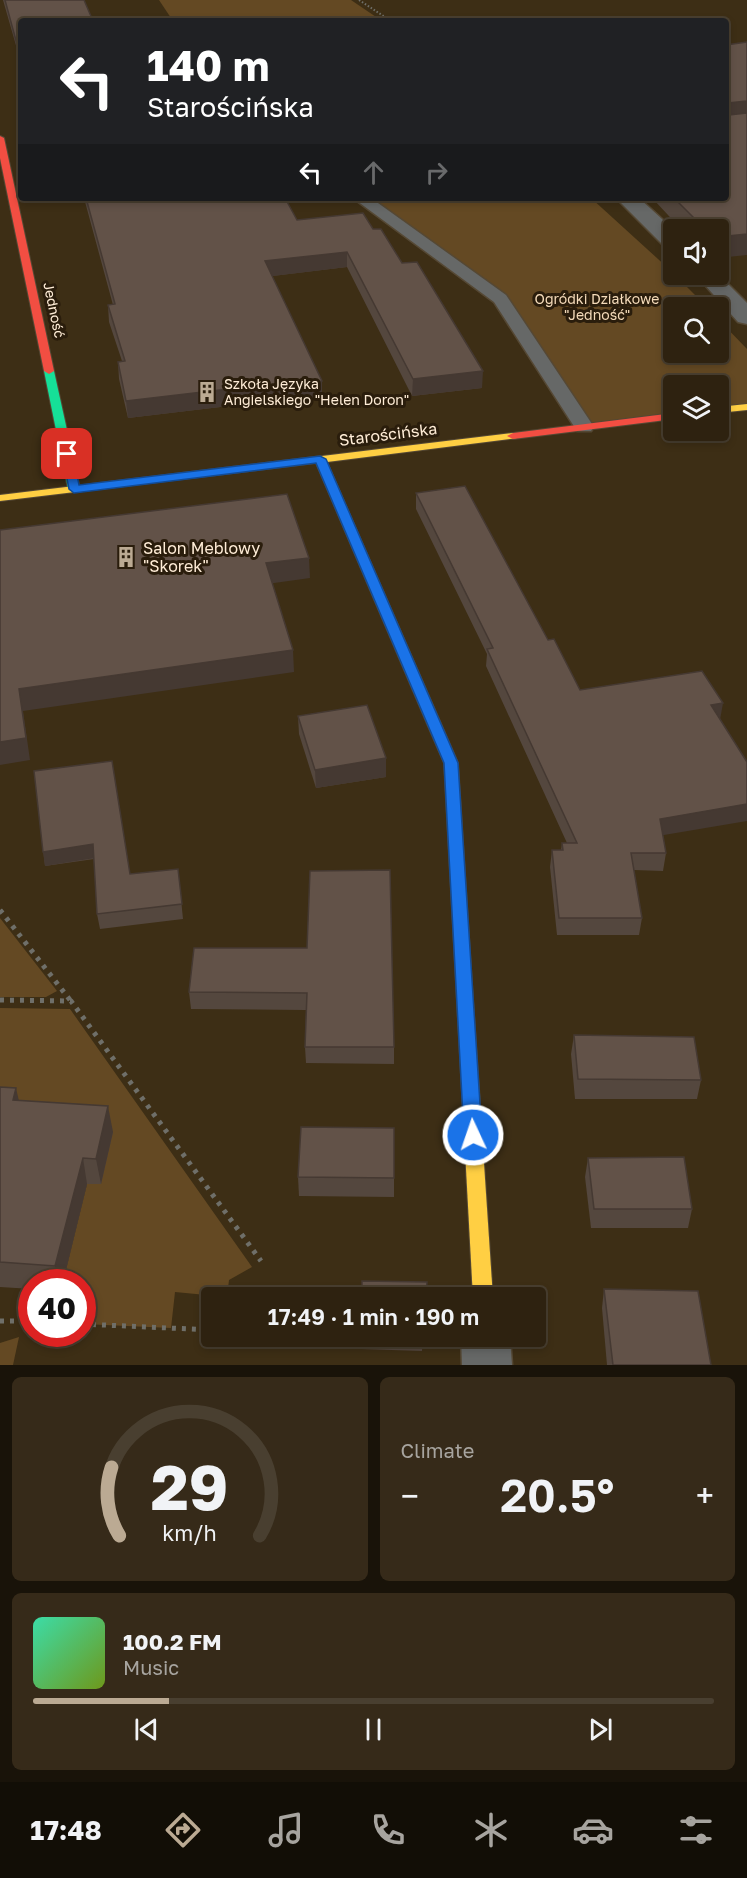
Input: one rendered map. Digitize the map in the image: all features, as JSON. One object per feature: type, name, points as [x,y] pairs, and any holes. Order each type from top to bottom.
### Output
[{"type":"street","name":"Jedność","points":[[0,138],[17,191]]},
{"type":"street","name":"Jedność","points":[[19,201],[74,489]]},
{"type":"street","points":[[630,201],[663,232]]},
{"type":"street","points":[[716,285],[747,317]]},
{"type":"street","points":[[729,409],[747,407]]},
{"type":"street","name":"Starościńska","points":[[0,498],[663,417]]},
{"type":"street","points":[[320,459],[451,763],[482,1287]]},
{"type":"street","points":[[486,1347],[487,1365]]},
{"type":"lane","points":[[365,201],[500,299],[584,427]]},
{"type":"path","points":[[359,0],[386,18]]},
{"type":"path","points":[[0,910],[70,1000],[261,1260]]},
{"type":"path","points":[[0,1000],[70,1000]]},
{"type":"path","points":[[0,1322],[18,1321]]},
{"type":"path","points":[[96,1325],[201,1329]]},
{"type":"green space","points":[[159,0],[351,0],[378,18],[171,18]]},
{"type":"green space","name":"Ogródki Działkowe \"Jedność\"","points":[[365,201],[594,201],[663,264],[663,285],[685,285],[697,297],[663,297],[663,363],[729,363],[729,330],[747,349],[747,407],[729,409],[729,375],[663,375],[663,417],[584,427],[500,299]]},
{"type":"green space","points":[[0,918],[57,991],[46,997],[0,997]]},
{"type":"green space","points":[[0,1008],[70,1009],[252,1267],[229,1280],[228,1287],[201,1287],[201,1294],[175,1292],[171,1328],[96,1325],[96,1269],[66,1269],[87,1184],[101,1184],[0,1113]]},
{"type":"green space","points":[[18,1337],[13,1365],[0,1365],[0,1343]]},
{"type":"building","points":[[5,0],[84,0],[92,18],[18,18],[18,48]]},
{"type":"building","points":[[747,42],[747,101],[729,103],[729,45]]},
{"type":"building","points":[[747,113],[747,234],[729,236],[729,219],[695,219],[677,201],[729,201],[729,115]]},
{"type":"building","points":[[87,201],[287,201],[297,220],[363,213],[373,229],[381,229],[402,263],[417,262],[483,371],[413,379],[347,252],[265,261],[322,381],[263,388],[262,385],[126,401],[118,362],[125,361],[108,305],[115,304]]},
{"type":"building","points":[[465,486],[548,640],[554,639],[580,690],[702,671],[723,703],[711,705],[747,762],[747,804],[660,819],[666,853],[631,853],[642,918],[559,918],[552,850],[563,850],[562,843],[577,843],[487,649],[493,648],[416,493]]},
{"type":"building","points":[[287,494],[309,558],[266,563],[293,650],[19,689],[26,738],[0,742],[0,530]]},
{"type":"building","points":[[367,705],[386,758],[315,770],[298,716]]},
{"type":"building","points":[[112,761],[130,874],[178,869],[182,904],[97,914],[93,844],[43,852],[34,771]]},
{"type":"building","points":[[390,870],[394,1047],[305,1047],[307,993],[189,992],[194,948],[307,948],[310,871]]},
{"type":"building","points":[[574,1035],[694,1037],[701,1080],[578,1079]]},
{"type":"building","points":[[0,1087],[16,1088],[13,1100],[108,1106],[96,1159],[83,1158],[55,1266],[0,1262]]},
{"type":"building","points":[[301,1127],[394,1128],[394,1178],[298,1177]]},
{"type":"building","points":[[684,1157],[692,1209],[594,1209],[588,1158]]},
{"type":"building","points":[[362,1281],[427,1282],[427,1287],[362,1287]]},
{"type":"building","points":[[604,1289],[698,1291],[711,1365],[613,1365]]},
{"type":"traffic: fast","points":[[49,371],[74,489]]},
{"type":"traffic: slow","points":[[729,409],[747,407]]},
{"type":"traffic: slow","points":[[0,498],[513,436]]},
{"type":"traffic: slow","points":[[320,459],[435,726]]},
{"type":"traffic: slow","points":[[464,984],[482,1287]]},
{"type":"traffic: jam","points":[[0,138],[49,371]]},
{"type":"traffic: jam","points":[[513,436],[663,417]]},
{"type":"traffic: jam","points":[[435,726],[451,763],[464,984]]},
{"type":"place","name":"Szkoła Języka Angielskiego \"Helen Doron\"","points":[[207,392]]},
{"type":"place","name":"Salon Meblowy \"Skorek\"","points":[[126,557]]},
{"type":"route","points":[[67,454],[74,489],[320,459],[451,763],[473,1135]]}]
